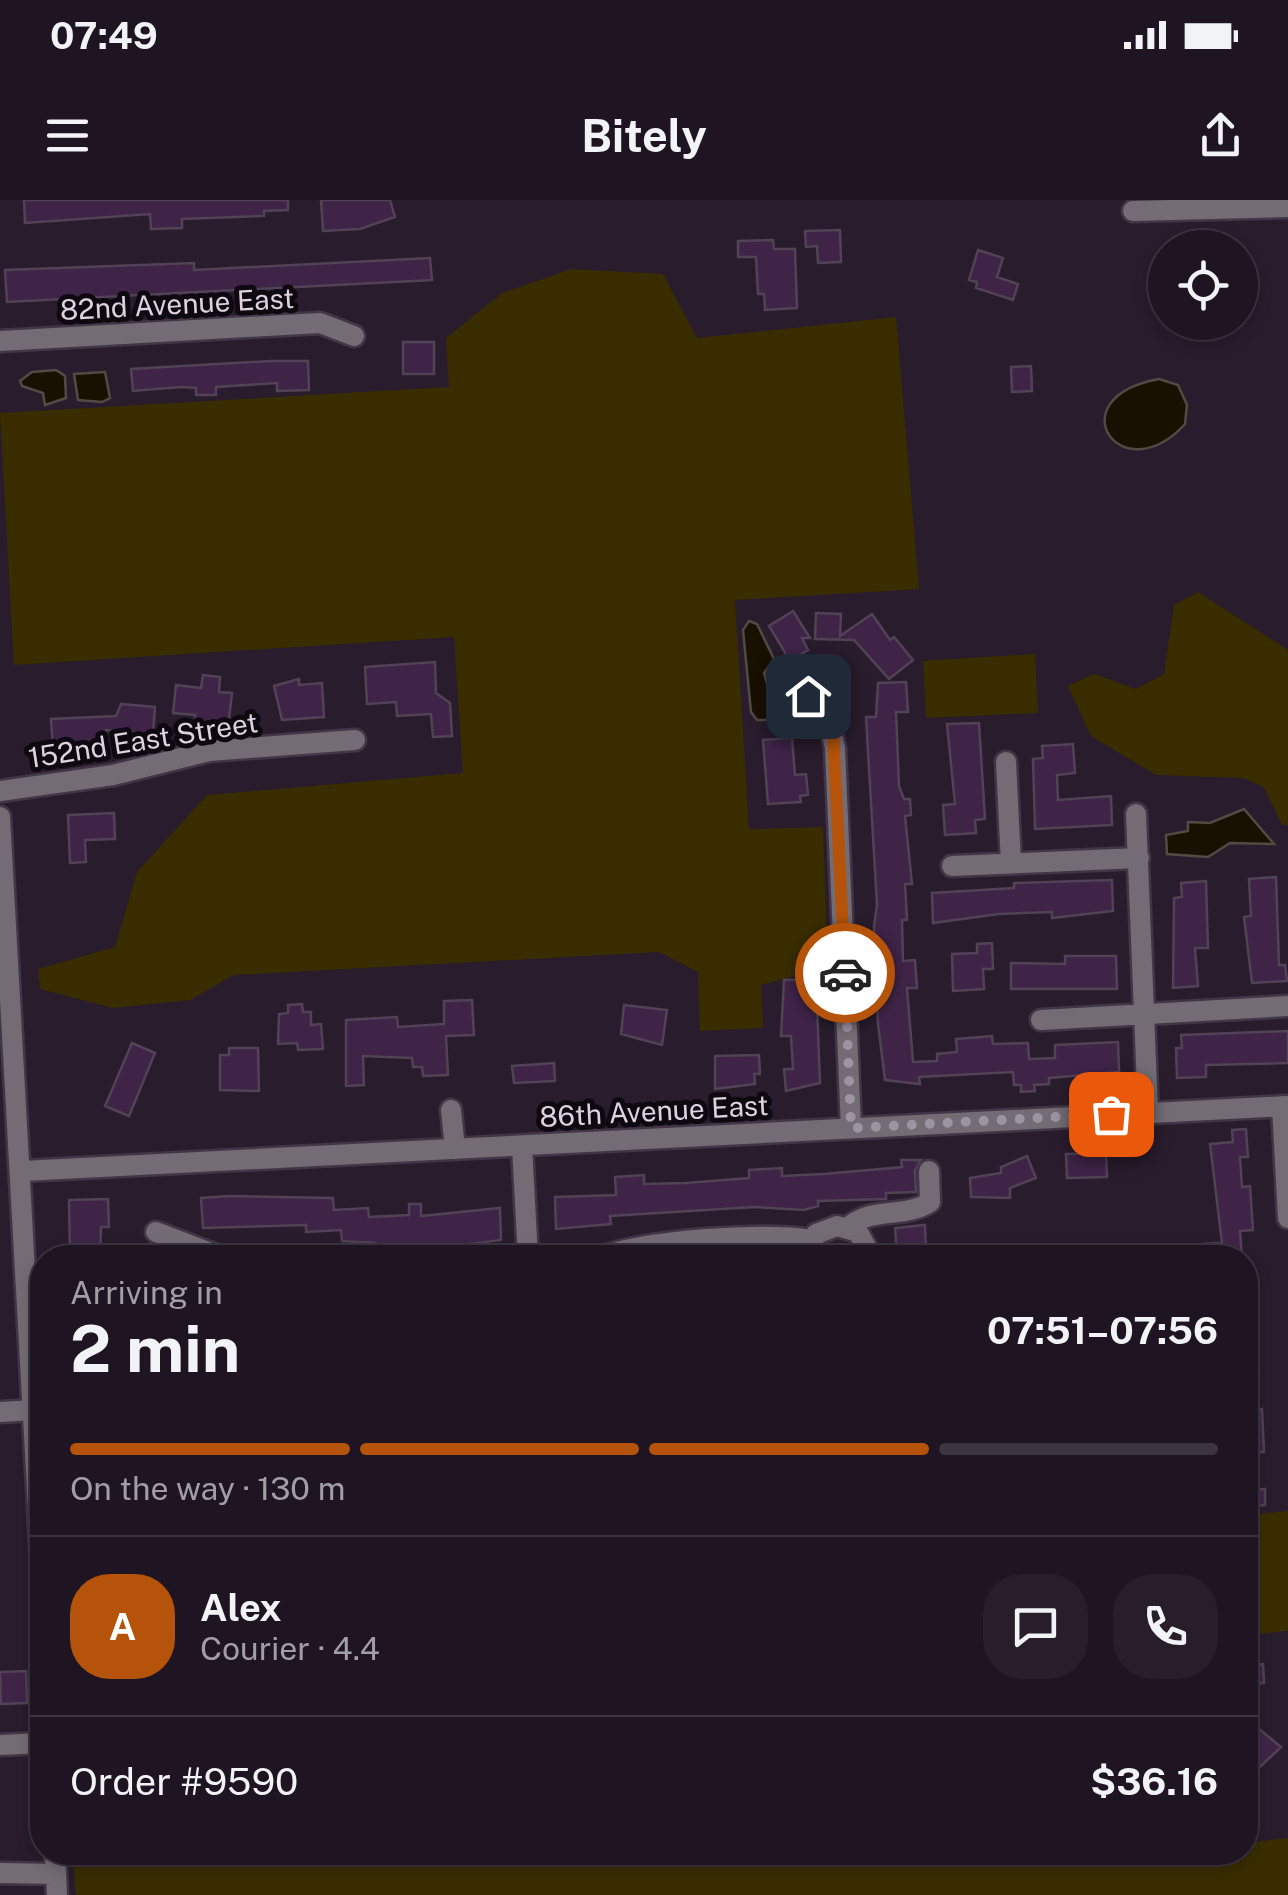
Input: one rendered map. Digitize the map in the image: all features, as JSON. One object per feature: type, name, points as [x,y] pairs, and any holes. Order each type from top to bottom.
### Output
[{"type":"street","points":[[1133,211],[1288,207]]},
{"type":"street","name":"82nd Avenue East","points":[[0,341],[320,323],[354,336]]},
{"type":"street","points":[[808,696],[828,717],[835,748],[851,1128]]},
{"type":"street","name":"152nd East Street","points":[[0,791],[113,775],[209,751],[355,740]]},
{"type":"street","points":[[1006,762],[1011,863]]},
{"type":"street","points":[[1136,814],[1148,1112]]},
{"type":"street","points":[[0,816],[30,1323]]},
{"type":"street","points":[[952,866],[1139,858]]},
{"type":"street","points":[[1042,1020],[1288,1006]]},
{"type":"street","points":[[1285,1106],[1288,1218]]},
{"type":"street","name":"86th Avenue East","points":[[23,1172],[1285,1106]]},
{"type":"street","points":[[451,1110],[454,1149]]},
{"type":"street","points":[[522,1146],[527,1245]]},
{"type":"street","points":[[812,1245],[826,1229],[848,1228],[863,1217],[914,1213],[930,1202],[929,1171]]},
{"type":"street","points":[[848,1228],[868,1245]]},
{"type":"street","points":[[156,1232],[190,1245]]},
{"type":"street","points":[[0,1412],[30,1410]]},
{"type":"street","points":[[0,1745],[30,1744]]},
{"type":"street","points":[[0,1873],[56,1885]]},
{"type":"shaded area","points":[[571,269],[663,274],[697,338],[896,317],[919,589],[735,600],[749,829],[823,827],[828,967],[761,985],[763,1028],[700,1031],[698,972],[659,952],[234,975],[190,1000],[113,1008],[40,989],[38,969],[115,947],[137,872],[207,795],[463,773],[454,637],[14,665],[0,413],[449,387],[446,338],[502,293]]},
{"type":"shaded area","points":[[56,370],[65,376],[66,398],[45,405],[43,393],[22,386],[20,381],[32,372]]},
{"type":"shaded area","points":[[105,372],[110,398],[102,402],[78,400],[74,374]]},
{"type":"shaded area","points":[[1159,379],[1178,385],[1187,405],[1185,424],[1161,443],[1139,449],[1121,446],[1109,435],[1105,420],[1110,404],[1128,389]]},
{"type":"shaded area","points":[[1198,592],[1288,650],[1288,825],[1282,825],[1264,787],[1243,778],[1156,775],[1091,736],[1068,686],[1094,674],[1136,689],[1164,674],[1174,605]]},
{"type":"shaded area","points":[[749,621],[757,624],[774,659],[764,673],[773,706],[769,720],[757,720],[751,712],[743,630]]},
{"type":"shaded area","points":[[1035,654],[1038,713],[926,718],[923,661]]},
{"type":"shaded area","points":[[1244,809],[1274,844],[1230,843],[1208,857],[1167,854],[1166,835],[1188,831],[1188,822],[1210,823]]},
{"type":"shaded area","points":[[1288,1511],[1288,1631],[1258,1634],[1258,1514]]},
{"type":"shaded area","points":[[1288,1838],[1288,1895],[76,1895],[73,1865],[1258,1865],[1258,1841]]},
{"type":"building","points":[[24,200],[288,200],[288,210],[264,211],[264,216],[182,219],[182,228],[151,229],[150,214],[25,223]]},
{"type":"building","points":[[321,200],[390,200],[395,217],[360,229],[323,231]]},
{"type":"building","points":[[840,230],[841,262],[818,263],[817,246],[806,247],[805,231]]},
{"type":"building","points":[[773,240],[774,249],[795,249],[797,308],[765,310],[764,294],[758,294],[756,257],[738,257],[738,241]]},
{"type":"building","points":[[978,250],[1003,258],[997,277],[1018,284],[1013,300],[976,288],[977,282],[969,280]]},
{"type":"building","points":[[430,258],[432,280],[7,302],[5,270],[194,263],[194,270]]},
{"type":"building","points":[[403,342],[434,342],[434,374],[403,374]]},
{"type":"building","points":[[308,361],[309,390],[277,391],[277,383],[216,387],[216,395],[196,395],[196,388],[181,387],[133,391],[131,369]]},
{"type":"building","points":[[1031,366],[1032,391],[1012,392],[1011,367]]},
{"type":"building","points":[[793,611],[810,638],[802,638],[808,650],[790,661],[769,626]]},
{"type":"building","points":[[816,613],[841,614],[840,636],[872,614],[890,640],[894,637],[913,660],[889,679],[854,640],[815,639]]},
{"type":"building","points":[[435,662],[436,693],[450,703],[452,736],[433,737],[431,714],[397,716],[396,702],[367,704],[365,667]]},
{"type":"building","points":[[203,675],[220,677],[219,692],[232,693],[228,728],[194,725],[195,715],[173,713],[176,685],[201,688]]},
{"type":"building","points":[[299,679],[299,685],[322,683],[324,717],[282,720],[274,686]]},
{"type":"building","points":[[906,682],[908,712],[896,712],[899,786],[904,799],[910,799],[911,815],[905,816],[912,884],[905,884],[907,920],[902,920],[903,961],[915,960],[917,988],[907,988],[913,1062],[937,1061],[937,1054],[957,1052],[956,1039],[992,1036],[993,1044],[1028,1043],[1029,1059],[1055,1058],[1055,1045],[1118,1042],[1119,1072],[1049,1078],[1049,1084],[1034,1085],[1035,1091],[1021,1092],[1021,1085],[1014,1085],[1013,1072],[919,1077],[920,1084],[885,1080],[878,1024],[874,926],[877,905],[866,717],[876,717],[878,683]]},
{"type":"building","points":[[121,704],[155,707],[153,734],[106,730],[108,759],[54,762],[51,719],[116,716]]},
{"type":"building","points":[[979,723],[985,819],[975,820],[976,833],[945,835],[943,805],[955,804],[947,724]]},
{"type":"building","points":[[792,738],[795,775],[806,774],[808,795],[800,796],[801,802],[768,804],[763,740]]},
{"type":"building","points":[[1073,744],[1075,773],[1057,775],[1058,800],[1111,796],[1112,825],[1035,829],[1033,759],[1043,758],[1042,746]]},
{"type":"building","points":[[114,813],[115,839],[85,840],[86,862],[70,863],[68,815]]},
{"type":"building","points":[[1276,877],[1279,965],[1285,965],[1287,981],[1252,983],[1244,917],[1251,916],[1249,879]]},
{"type":"building","points":[[1112,880],[1113,911],[1052,918],[1052,912],[999,914],[933,923],[932,893],[1014,888],[1014,883]]},
{"type":"building","points":[[1206,881],[1208,948],[1195,948],[1198,986],[1173,988],[1174,898],[1182,897],[1181,883]]},
{"type":"building","points":[[992,943],[993,969],[983,969],[984,989],[953,991],[952,954],[977,953],[977,944]]},
{"type":"building","points":[[1065,956],[1116,956],[1117,989],[1011,989],[1011,963],[1065,964]]},
{"type":"building","points":[[816,979],[820,1083],[786,1091],[784,1069],[793,1069],[791,1036],[781,1036],[784,980]]},
{"type":"building","points":[[472,1000],[474,1035],[446,1036],[448,1075],[423,1076],[422,1067],[413,1067],[412,1058],[363,1056],[364,1085],[346,1086],[346,1020],[397,1017],[398,1027],[444,1024],[444,1001]]},
{"type":"building","points":[[302,1004],[303,1012],[311,1012],[311,1025],[321,1024],[323,1049],[298,1050],[297,1043],[278,1044],[279,1014],[288,1013],[288,1005]]},
{"type":"building","points":[[624,1005],[667,1010],[662,1045],[621,1034]]},
{"type":"building","points":[[1288,1031],[1288,1063],[1206,1065],[1206,1077],[1177,1078],[1176,1048],[1182,1048],[1181,1035]]},
{"type":"building","points":[[132,1043],[155,1053],[129,1116],[105,1106]]},
{"type":"building","points":[[229,1048],[258,1048],[259,1091],[220,1090],[220,1055],[229,1055]]},
{"type":"building","points":[[759,1055],[760,1074],[754,1074],[755,1084],[715,1089],[715,1056]]},
{"type":"building","points":[[554,1063],[555,1081],[514,1083],[512,1066]]},
{"type":"building","points":[[1246,1129],[1248,1157],[1240,1157],[1242,1187],[1250,1186],[1253,1230],[1240,1231],[1241,1245],[1203,1245],[1222,1243],[1210,1144],[1233,1142],[1232,1130]]},
{"type":"building","points":[[1106,1153],[1107,1177],[1067,1178],[1066,1154]]},
{"type":"building","points":[[1027,1156],[1036,1178],[1010,1188],[1010,1198],[971,1197],[970,1178],[1001,1173],[1001,1167]]},
{"type":"building","points":[[901,1160],[921,1160],[915,1170],[916,1192],[886,1193],[886,1199],[818,1201],[818,1206],[804,1210],[755,1207],[610,1216],[611,1224],[556,1229],[555,1197],[616,1195],[615,1177],[644,1175],[644,1184],[686,1183],[749,1178],[749,1170],[782,1168],[782,1176],[902,1167]]},
{"type":"building","points":[[201,1198],[333,1198],[334,1210],[368,1208],[369,1217],[409,1215],[409,1204],[421,1204],[421,1216],[500,1208],[501,1240],[462,1245],[376,1245],[342,1241],[341,1230],[306,1232],[306,1225],[203,1228]]},
{"type":"building","points":[[108,1199],[109,1227],[101,1227],[100,1245],[70,1245],[69,1200]]},
{"type":"building","points":[[925,1225],[926,1245],[896,1245],[895,1228]]},
{"type":"building","points":[[1258,1409],[1262,1409],[1264,1452],[1258,1452]]},
{"type":"building","points":[[1258,1489],[1265,1489],[1265,1505],[1258,1505]]},
{"type":"building","points":[[1258,1664],[1263,1664],[1264,1683],[1258,1683]]},
{"type":"building","points":[[26,1671],[27,1703],[1,1704],[0,1672]]},
{"type":"building","points":[[1258,1728],[1281,1747],[1258,1765]]},
{"type":"way so far","points":[[845,973],[851,1128],[1111,1114]]},
{"type":"route","points":[[808,696],[828,717],[833,733],[845,973]]}]
